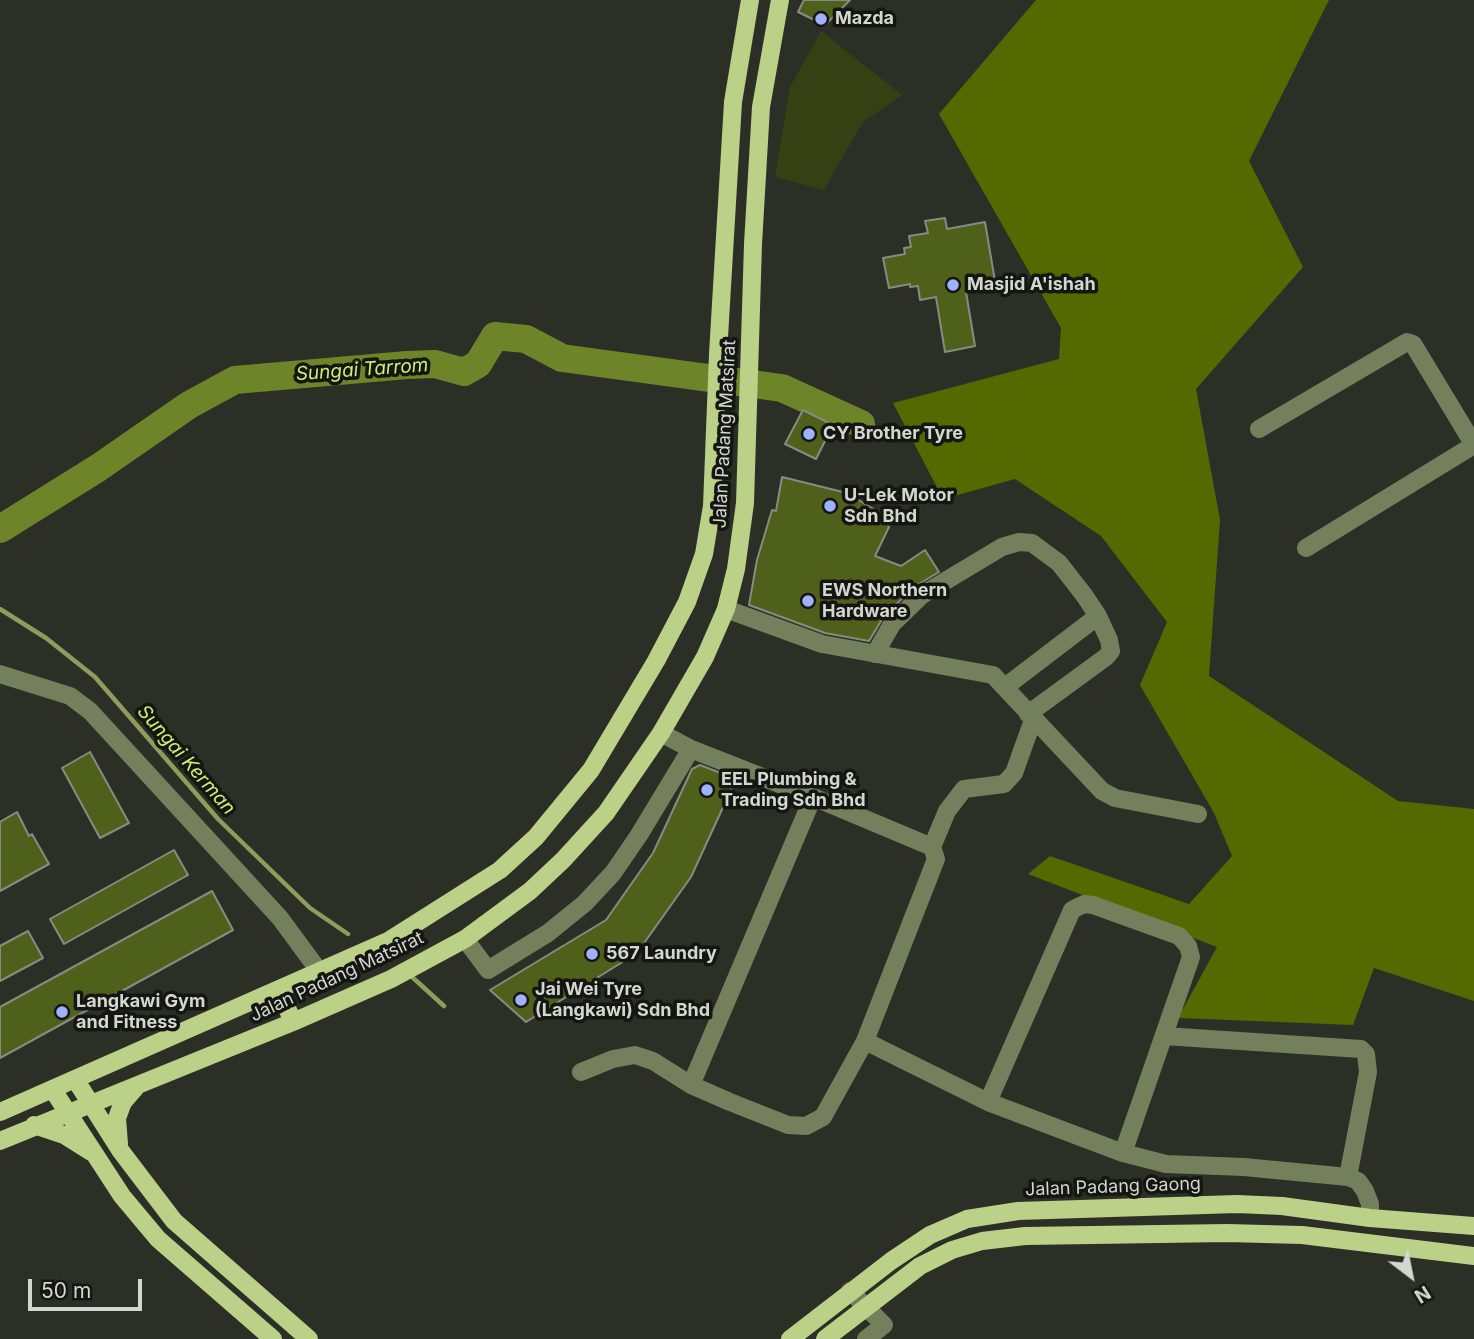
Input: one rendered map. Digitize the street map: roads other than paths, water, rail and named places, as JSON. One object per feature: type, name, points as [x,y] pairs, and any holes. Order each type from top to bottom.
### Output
[{"type":"main road","name":"Jalan Padang Matsirat","points":[[0,1112],[388,941],[500,870],[536,837],[591,770],[656,661],[687,602],[704,554],[712,506],[733,102],[750,0]]},
{"type":"main road","name":"Jalan Padang Matsirat","points":[[0,1141],[293,1022],[391,979],[465,939],[530,891],[563,860],[606,813],[661,733],[705,657],[726,610],[736,569],[746,503],[753,244],[761,107],[780,0]]},
{"type":"main road","points":[[279,989],[293,1022]]},
{"type":"main road","points":[[75,1079],[120,1150],[174,1221],[309,1339]]},
{"type":"main road","points":[[120,1150],[117,1118],[123,1102],[135,1087]]},
{"type":"main road","points":[[53,1090],[121,1196],[158,1239],[273,1339]]},
{"type":"main road","points":[[34,1125],[64,1135],[99,1159]]},
{"type":"main road","name":"Jalan Padang Gaong","points":[[790,1339],[930,1235],[967,1219],[1018,1211],[1237,1204],[1282,1206],[1370,1218],[1474,1226]]},
{"type":"main road","points":[[825,1339],[920,1266],[952,1250],[982,1241],[1025,1236],[1200,1233],[1302,1236],[1474,1255]]},
{"type":"street","points":[[1259,429],[1407,342],[1413,344],[1474,445],[1306,548]]},
{"type":"street","points":[[582,1072],[613,1059],[635,1055],[653,1061],[691,1085],[788,1125],[806,1126],[823,1117],[865,1041],[936,859],[932,847],[947,811],[964,789],[1004,783],[1013,773],[1030,717],[1111,651],[1098,616],[1059,563],[1032,544],[1019,542],[1002,547],[922,595],[892,624],[875,654]]},
{"type":"street","points":[[726,610],[822,644],[993,675],[1030,717],[1108,795],[1198,814]]},
{"type":"street","points":[[1005,687],[1098,616]]},
{"type":"street","points":[[0,674],[70,696],[90,711],[280,918],[318,971]]},
{"type":"street","points":[[661,733],[691,749],[932,847]]},
{"type":"street","points":[[465,939],[488,970],[548,933],[584,903],[613,873],[691,749]]},
{"type":"street","points":[[691,1085],[813,797]]},
{"type":"street","points":[[988,1102],[1072,910],[1084,904],[1179,936],[1188,946],[1191,957],[1123,1153]]},
{"type":"street","points":[[1164,1036],[1361,1049],[1366,1054],[1368,1072],[1348,1177]]},
{"type":"street","points":[[865,1041],[988,1102],[1123,1153],[1166,1164],[1244,1167],[1348,1177],[1358,1181],[1365,1191],[1370,1204],[1370,1218]]},
{"type":"street","points":[[850,1292],[884,1325],[866,1339]]},
{"type":"waterway","name":"Sungai Tarrom","points":[[0,529],[98,468],[189,405],[235,380],[435,364],[464,372],[478,364],[495,336],[526,339],[562,358],[782,388],[861,424]]},
{"type":"waterway","name":"Sungai Kerman","points":[[0,609],[46,638],[95,677],[218,819],[310,908],[348,934]]},
{"type":"waterway","name":"Sungai Kerman","points":[[411,976],[444,1006]]},
{"type":"place","name":"Mazda","points":[[821,19]]},
{"type":"place","name":"Masjid A'ishah","points":[[953,285]]},
{"type":"place","name":"CY Brother Tyre","points":[[809,434]]},
{"type":"place","name":"U-Lek Motor Sdn Bhd","points":[[830,506]]},
{"type":"place","name":"EWS Northern Hardware","points":[[808,601]]},
{"type":"place","name":"EEL Plumbing & Trading Sdn Bhd","points":[[707,790]]},
{"type":"place","name":"567 Laundry","points":[[592,954]]},
{"type":"place","name":"Jai Wei Tyre (Langkawi) Sdn Bhd","points":[[521,1000]]},
{"type":"place","name":"Langkawi Gym and Fitness","points":[[62,1012]]}]
